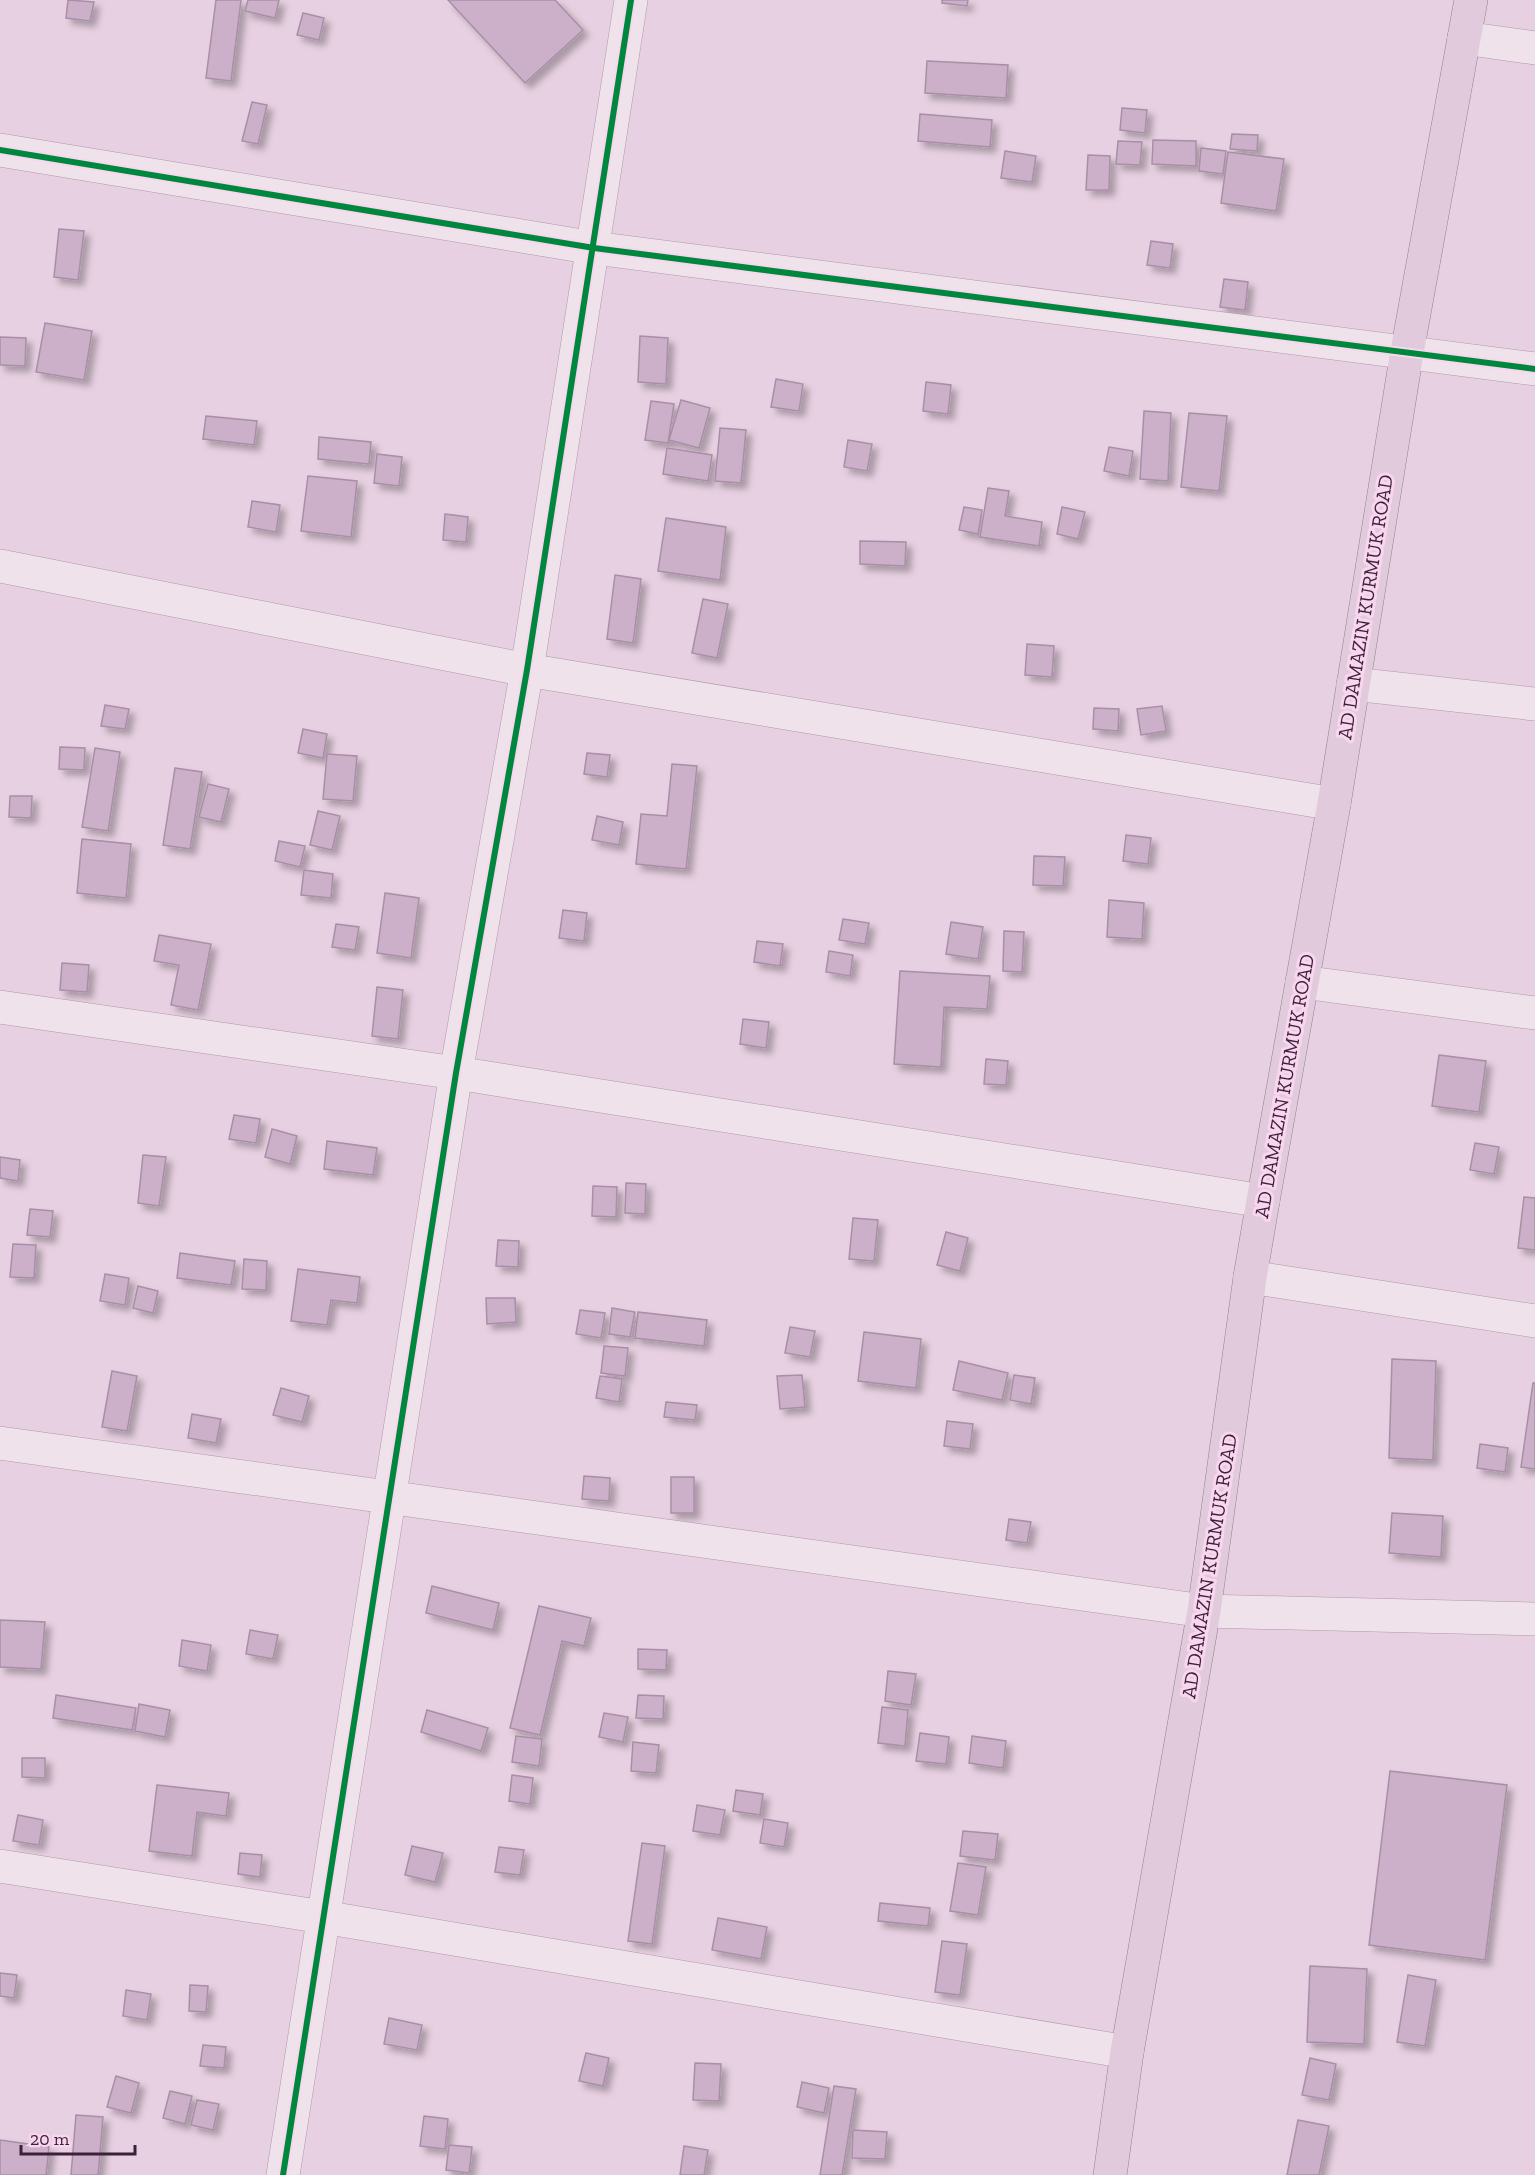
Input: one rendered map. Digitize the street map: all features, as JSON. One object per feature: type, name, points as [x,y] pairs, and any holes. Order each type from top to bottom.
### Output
[{"type":"highway","name":"AD DAMAZIN KURMUK ROAD","points":[[1110,2175],[1127,2052],[1204,1611],[1250,1277],[1334,804],[1407,352],[1471,0]]},
{"type":"street","points":[[283,2175],[456,1073],[527,670],[631,0]]},
{"type":"street","points":[[1464,38],[1535,48]]},
{"type":"street","points":[[0,150],[594,248],[1535,369]]},
{"type":"street","points":[[0,566],[527,670],[1334,804]]},
{"type":"street","points":[[1353,684],[1535,704]]},
{"type":"street","points":[[1302,982],[1535,1013]]},
{"type":"street","points":[[0,1007],[456,1073],[1263,1201]]},
{"type":"street","points":[[1250,1277],[1535,1321]]},
{"type":"street","points":[[0,1443],[1204,1611],[1535,1619]]},
{"type":"street","points":[[0,1866],[322,1917],[1127,2052]]},
{"type":"building","points":[[68,0],[94,2],[90,21],[66,18]]},
{"type":"building","points":[[216,0],[241,0],[231,81],[206,78]]},
{"type":"building","points":[[248,0],[279,0],[275,18],[245,11]]},
{"type":"building","points":[[448,0],[555,0],[583,30],[525,83]]},
{"type":"building","points":[[942,0],[968,0],[967,6],[942,3]]},
{"type":"building","points":[[303,13],[324,18],[319,40],[297,35]]},
{"type":"building","points":[[927,61],[1008,65],[1006,98],[925,93]]},
{"type":"building","points":[[252,102],[267,105],[258,144],[242,141]]},
{"type":"building","points":[[1122,108],[1147,110],[1145,133],[1120,130]]},
{"type":"building","points":[[920,114],[992,120],[990,147],[918,141]]},
{"type":"building","points":[[1232,134],[1258,135],[1257,151],[1230,149]]},
{"type":"building","points":[[1153,140],[1196,141],[1196,166],[1152,164]]},
{"type":"building","points":[[1118,141],[1142,142],[1140,165],[1116,164]]},
{"type":"building","points":[[1201,148],[1226,151],[1223,174],[1199,171]]},
{"type":"building","points":[[1005,151],[1036,156],[1032,182],[1001,178]]},
{"type":"building","points":[[1228,152],[1284,159],[1276,211],[1221,203]]},
{"type":"building","points":[[1088,155],[1110,156],[1109,190],[1086,190]]},
{"type":"building","points":[[59,229],[84,231],[78,280],[54,277]]},
{"type":"building","points":[[1151,241],[1173,244],[1170,268],[1147,265]]},
{"type":"building","points":[[1224,279],[1248,282],[1245,310],[1220,307]]},
{"type":"building","points":[[45,323],[92,331],[84,380],[36,372]]},
{"type":"building","points":[[640,336],[668,338],[666,384],[638,382]]},
{"type":"building","points":[[0,337],[26,338],[25,366],[0,365]]},
{"type":"building","points":[[776,379],[803,384],[799,411],[771,407]]},
{"type":"building","points":[[926,382],[951,385],[948,414],[923,411]]},
{"type":"building","points":[[681,400],[710,408],[699,448],[669,440]]},
{"type":"building","points":[[651,401],[674,404],[668,443],[645,440]]},
{"type":"building","points":[[1144,411],[1171,413],[1168,481],[1140,479]]},
{"type":"building","points":[[1189,413],[1227,416],[1219,491],[1181,487]]},
{"type":"building","points":[[206,416],[257,421],[254,445],[203,439]]},
{"type":"building","points":[[720,428],[746,430],[741,483],[715,481]]},
{"type":"building","points":[[319,437],[371,442],[369,464],[318,459]]},
{"type":"building","points":[[848,440],[872,444],[867,471],[844,467]]},
{"type":"building","points":[[1109,447],[1133,451],[1129,476],[1104,471]]},
{"type":"building","points":[[667,448],[712,455],[708,481],[663,474]]},
{"type":"building","points":[[377,454],[402,457],[399,486],[374,483]]},
{"type":"building","points":[[308,476],[357,481],[351,537],[301,531]]},
{"type":"building","points":[[988,488],[1009,491],[1005,516],[1042,522],[1039,546],[980,537]]},
{"type":"building","points":[[252,501],[280,505],[276,532],[248,527]]},
{"type":"building","points":[[964,507],[982,510],[978,534],[959,530]]},
{"type":"building","points":[[1062,507],[1085,512],[1078,539],[1057,534]]},
{"type":"building","points":[[445,514],[468,517],[466,542],[443,540]]},
{"type":"building","points":[[666,518],[726,527],[720,580],[658,571]]},
{"type":"building","points":[[860,541],[906,542],[905,566],[860,564]]},
{"type":"building","points":[[615,575],[641,579],[633,643],[607,639]]},
{"type":"building","points":[[703,599],[728,604],[717,658],[692,653]]},
{"type":"building","points":[[1027,644],[1054,646],[1052,677],[1025,675]]},
{"type":"building","points":[[105,705],[129,709],[125,729],[101,726]]},
{"type":"building","points":[[1162,706],[1166,731],[1141,735],[1137,709]]},
{"type":"building","points":[[1094,708],[1119,709],[1118,731],[1093,729]]},
{"type":"building","points":[[303,729],[327,734],[323,758],[298,753]]},
{"type":"building","points":[[60,747],[85,748],[84,770],[59,769]]},
{"type":"building","points":[[95,748],[120,752],[108,831],[82,827]]},
{"type":"building","points":[[587,753],[610,755],[607,777],[584,774]]},
{"type":"building","points":[[327,754],[357,756],[353,801],[323,799]]},
{"type":"building","points":[[672,764],[697,766],[686,869],[636,864],[641,814],[667,816]]},
{"type":"building","points":[[175,768],[202,772],[190,849],[163,845]]},
{"type":"building","points":[[208,784],[229,789],[221,822],[199,817]]},
{"type":"building","points":[[10,796],[32,796],[31,818],[9,817]]},
{"type":"building","points":[[318,811],[340,816],[332,850],[310,845]]},
{"type":"building","points":[[597,816],[623,822],[619,845],[592,840]]},
{"type":"building","points":[[1126,835],[1151,838],[1148,864],[1123,861]]},
{"type":"building","points":[[82,839],[131,844],[126,898],[77,893]]},
{"type":"building","points":[[279,841],[305,846],[300,867],[275,861]]},
{"type":"building","points":[[1034,856],[1065,857],[1063,886],[1033,885]]},
{"type":"building","points":[[304,870],[333,874],[331,898],[301,895]]},
{"type":"building","points":[[385,893],[419,898],[411,958],[377,953]]},
{"type":"building","points":[[1109,900],[1144,903],[1142,939],[1107,937]]},
{"type":"building","points":[[563,910],[587,913],[584,941],[559,938]]},
{"type":"building","points":[[843,919],[869,923],[865,944],[839,940]]},
{"type":"building","points":[[951,922],[983,927],[978,959],[946,954]]},
{"type":"building","points":[[336,924],[359,927],[355,950],[332,947]]},
{"type":"building","points":[[1004,931],[1024,932],[1022,972],[1003,971]]},
{"type":"building","points":[[159,935],[211,944],[198,1010],[171,1005],[179,965],[154,961]]},
{"type":"building","points":[[757,941],[783,944],[780,966],[754,962]]},
{"type":"building","points":[[829,951],[853,955],[850,976],[826,972]]},
{"type":"building","points":[[62,963],[89,965],[87,992],[60,990]]},
{"type":"building","points":[[900,971],[990,976],[987,1009],[944,1007],[941,1067],[894,1064]]},
{"type":"building","points":[[377,987],[403,990],[398,1039],[372,1036]]},
{"type":"building","points":[[743,1019],[769,1022],[766,1048],[740,1044]]},
{"type":"building","points":[[1439,1055],[1486,1061],[1479,1112],[1432,1106]]},
{"type":"building","points":[[986,1059],[1008,1061],[1006,1085],[984,1084]]},
{"type":"building","points":[[234,1115],[260,1119],[256,1143],[229,1139]]},
{"type":"building","points":[[272,1129],[297,1136],[290,1164],[265,1157]]},
{"type":"building","points":[[327,1141],[377,1148],[373,1175],[324,1169]]},
{"type":"building","points":[[1475,1143],[1499,1147],[1494,1174],[1470,1170]]},
{"type":"building","points":[[143,1155],[166,1157],[159,1206],[138,1203]]},
{"type":"building","points":[[0,1157],[20,1160],[18,1181],[0,1178]]},
{"type":"building","points":[[626,1183],[646,1184],[645,1214],[625,1213]]},
{"type":"building","points":[[593,1186],[617,1187],[616,1217],[592,1216]]},
{"type":"building","points":[[1524,1197],[1535,1198],[1535,1250],[1518,1248]]},
{"type":"building","points":[[30,1209],[53,1211],[50,1237],[27,1235]]},
{"type":"building","points":[[853,1218],[878,1220],[874,1261],[849,1259]]},
{"type":"building","points":[[946,1232],[968,1238],[960,1271],[937,1265]]},
{"type":"building","points":[[498,1240],[519,1241],[518,1267],[496,1266]]},
{"type":"building","points":[[13,1244],[36,1245],[34,1278],[10,1277]]},
{"type":"building","points":[[180,1253],[235,1261],[231,1285],[177,1278]]},
{"type":"building","points":[[244,1259],[267,1261],[266,1290],[242,1289]]},
{"type":"building","points":[[298,1269],[360,1277],[357,1303],[331,1300],[327,1325],[291,1321]]},
{"type":"building","points":[[105,1274],[129,1278],[125,1305],[100,1301]]},
{"type":"building","points":[[138,1286],[158,1291],[153,1313],[133,1308]]},
{"type":"building","points":[[486,1298],[515,1298],[516,1322],[487,1324]]},
{"type":"building","points":[[612,1308],[635,1312],[630,1337],[609,1334]]},
{"type":"building","points":[[580,1310],[605,1313],[601,1338],[576,1334]]},
{"type":"building","points":[[638,1312],[707,1320],[704,1346],[635,1338]]},
{"type":"building","points":[[790,1327],[815,1331],[810,1357],[785,1353]]},
{"type":"building","points":[[864,1332],[921,1339],[916,1388],[858,1381]]},
{"type":"building","points":[[604,1346],[628,1348],[625,1376],[601,1373]]},
{"type":"building","points":[[1392,1359],[1436,1361],[1433,1460],[1389,1458]]},
{"type":"building","points":[[959,1361],[1008,1373],[1002,1400],[953,1390]]},
{"type":"building","points":[[112,1371],[137,1376],[127,1431],[102,1427]]},
{"type":"building","points":[[802,1375],[805,1407],[780,1409],[777,1376]]},
{"type":"building","points":[[1014,1375],[1035,1378],[1031,1404],[1010,1400]]},
{"type":"building","points":[[600,1376],[622,1379],[619,1402],[596,1398]]},
{"type":"building","points":[[1533,1383],[1535,1383],[1535,1469],[1521,1467]]},
{"type":"building","points":[[281,1388],[309,1396],[302,1422],[273,1415]]},
{"type":"building","points":[[666,1402],[697,1405],[695,1420],[664,1417]]},
{"type":"building","points":[[192,1414],[221,1419],[216,1443],[188,1438]]},
{"type":"building","points":[[947,1421],[973,1424],[970,1449],[944,1446]]},
{"type":"building","points":[[1480,1444],[1508,1448],[1505,1472],[1477,1468]]},
{"type":"building","points":[[584,1476],[610,1478],[609,1501],[582,1499]]},
{"type":"building","points":[[671,1477],[694,1477],[694,1513],[671,1513]]},
{"type":"building","points":[[1392,1513],[1443,1516],[1441,1557],[1389,1553]]},
{"type":"building","points":[[1009,1519],[1031,1522],[1027,1543],[1006,1540]]},
{"type":"building","points":[[432,1586],[499,1603],[493,1630],[426,1613]]},
{"type":"building","points":[[539,1606],[591,1618],[584,1646],[562,1641],[540,1735],[510,1728]]},
{"type":"building","points":[[0,1620],[45,1622],[41,1669],[0,1667]]},
{"type":"building","points":[[250,1630],[278,1635],[273,1659],[246,1654]]},
{"type":"building","points":[[182,1640],[211,1645],[207,1671],[179,1666]]},
{"type":"building","points":[[638,1649],[667,1650],[666,1670],[638,1669]]},
{"type":"building","points":[[888,1671],[916,1674],[911,1705],[885,1701]]},
{"type":"building","points":[[56,1695],[136,1708],[132,1730],[53,1718]]},
{"type":"building","points":[[638,1695],[664,1696],[663,1719],[636,1718]]},
{"type":"building","points":[[139,1704],[170,1710],[165,1737],[135,1731]]},
{"type":"building","points":[[882,1707],[908,1710],[905,1746],[878,1743]]},
{"type":"building","points":[[427,1710],[488,1728],[481,1751],[421,1732]]},
{"type":"building","points":[[604,1713],[628,1717],[623,1742],[599,1737]]},
{"type":"building","points":[[920,1733],[949,1737],[946,1764],[916,1761]]},
{"type":"building","points":[[516,1736],[542,1739],[539,1766],[512,1762]]},
{"type":"building","points":[[972,1736],[1006,1741],[1003,1768],[969,1763]]},
{"type":"building","points":[[633,1742],[659,1745],[656,1773],[631,1771]]},
{"type":"building","points":[[22,1758],[45,1758],[45,1778],[22,1777]]},
{"type":"building","points":[[1390,1771],[1507,1785],[1485,1960],[1369,1945]]},
{"type":"building","points":[[512,1775],[533,1778],[530,1804],[509,1801]]},
{"type":"building","points":[[157,1785],[229,1793],[226,1816],[197,1812],[192,1856],[149,1851]]},
{"type":"building","points":[[736,1790],[763,1794],[760,1815],[733,1811]]},
{"type":"building","points":[[697,1805],[725,1810],[720,1835],[693,1831]]},
{"type":"building","points":[[18,1815],[43,1820],[39,1845],[13,1841]]},
{"type":"building","points":[[764,1819],[788,1823],[784,1847],[760,1843]]},
{"type":"building","points":[[963,1831],[998,1834],[995,1860],[960,1856]]},
{"type":"building","points":[[642,1843],[665,1846],[652,1944],[628,1941]]},
{"type":"building","points":[[412,1846],[443,1853],[435,1882],[405,1875]]},
{"type":"building","points":[[499,1847],[524,1850],[520,1875],[495,1872]]},
{"type":"building","points":[[240,1853],[262,1855],[260,1877],[238,1874]]},
{"type":"building","points":[[958,1863],[986,1867],[978,1915],[950,1911]]},
{"type":"building","points":[[880,1903],[930,1908],[928,1926],[878,1921]]},
{"type":"building","points":[[718,1918],[767,1927],[761,1959],[712,1950]]},
{"type":"building","points":[[942,1941],[967,1944],[960,1995],[935,1992]]},
{"type":"building","points":[[1310,1966],[1367,1969],[1364,2044],[1307,2042]]},
{"type":"building","points":[[0,1973],[17,1975],[14,1998],[0,1996]]},
{"type":"building","points":[[1408,1975],[1436,1980],[1425,2046],[1397,2042]]},
{"type":"building","points":[[190,1985],[208,1986],[206,2012],[189,2011]]},
{"type":"building","points":[[126,1990],[151,1994],[147,2020],[123,2016]]},
{"type":"building","points":[[389,2018],[422,2025],[417,2050],[384,2044]]},
{"type":"building","points":[[203,2045],[226,2047],[224,2068],[200,2066]]},
{"type":"building","points":[[586,2053],[609,2058],[603,2086],[579,2081]]},
{"type":"building","points":[[1310,2058],[1336,2064],[1329,2100],[1302,2095]]},
{"type":"building","points":[[695,2063],[721,2064],[719,2101],[693,2100]]},
{"type":"building","points":[[116,2076],[139,2083],[131,2113],[107,2107]]},
{"type":"building","points":[[802,2082],[829,2088],[824,2113],[797,2107]]},
{"type":"building","points":[[834,2086],[856,2089],[842,2175],[820,2175]]},
{"type":"building","points":[[170,2091],[192,2096],[185,2124],[163,2118]]},
{"type":"building","points":[[197,2100],[219,2104],[213,2130],[191,2125]]},
{"type":"building","points":[[76,2115],[103,2117],[98,2175],[71,2175]]},
{"type":"building","points":[[424,2116],[448,2119],[445,2149],[420,2146]]},
{"type":"building","points":[[1298,2120],[1329,2126],[1319,2175],[1287,2175]]},
{"type":"building","points":[[853,2130],[887,2132],[885,2159],[852,2158]]},
{"type":"building","points":[[0,2140],[49,2147],[46,2175],[0,2175]]},
{"type":"building","points":[[449,2145],[472,2147],[469,2173],[446,2170]]},
{"type":"building","points":[[684,2146],[708,2150],[704,2175],[680,2175]]},
{"type":"cycle path","points":[[283,2175],[456,1073],[527,670],[631,0]]},
{"type":"cycle path","points":[[0,150],[594,248],[1535,369]]}]
